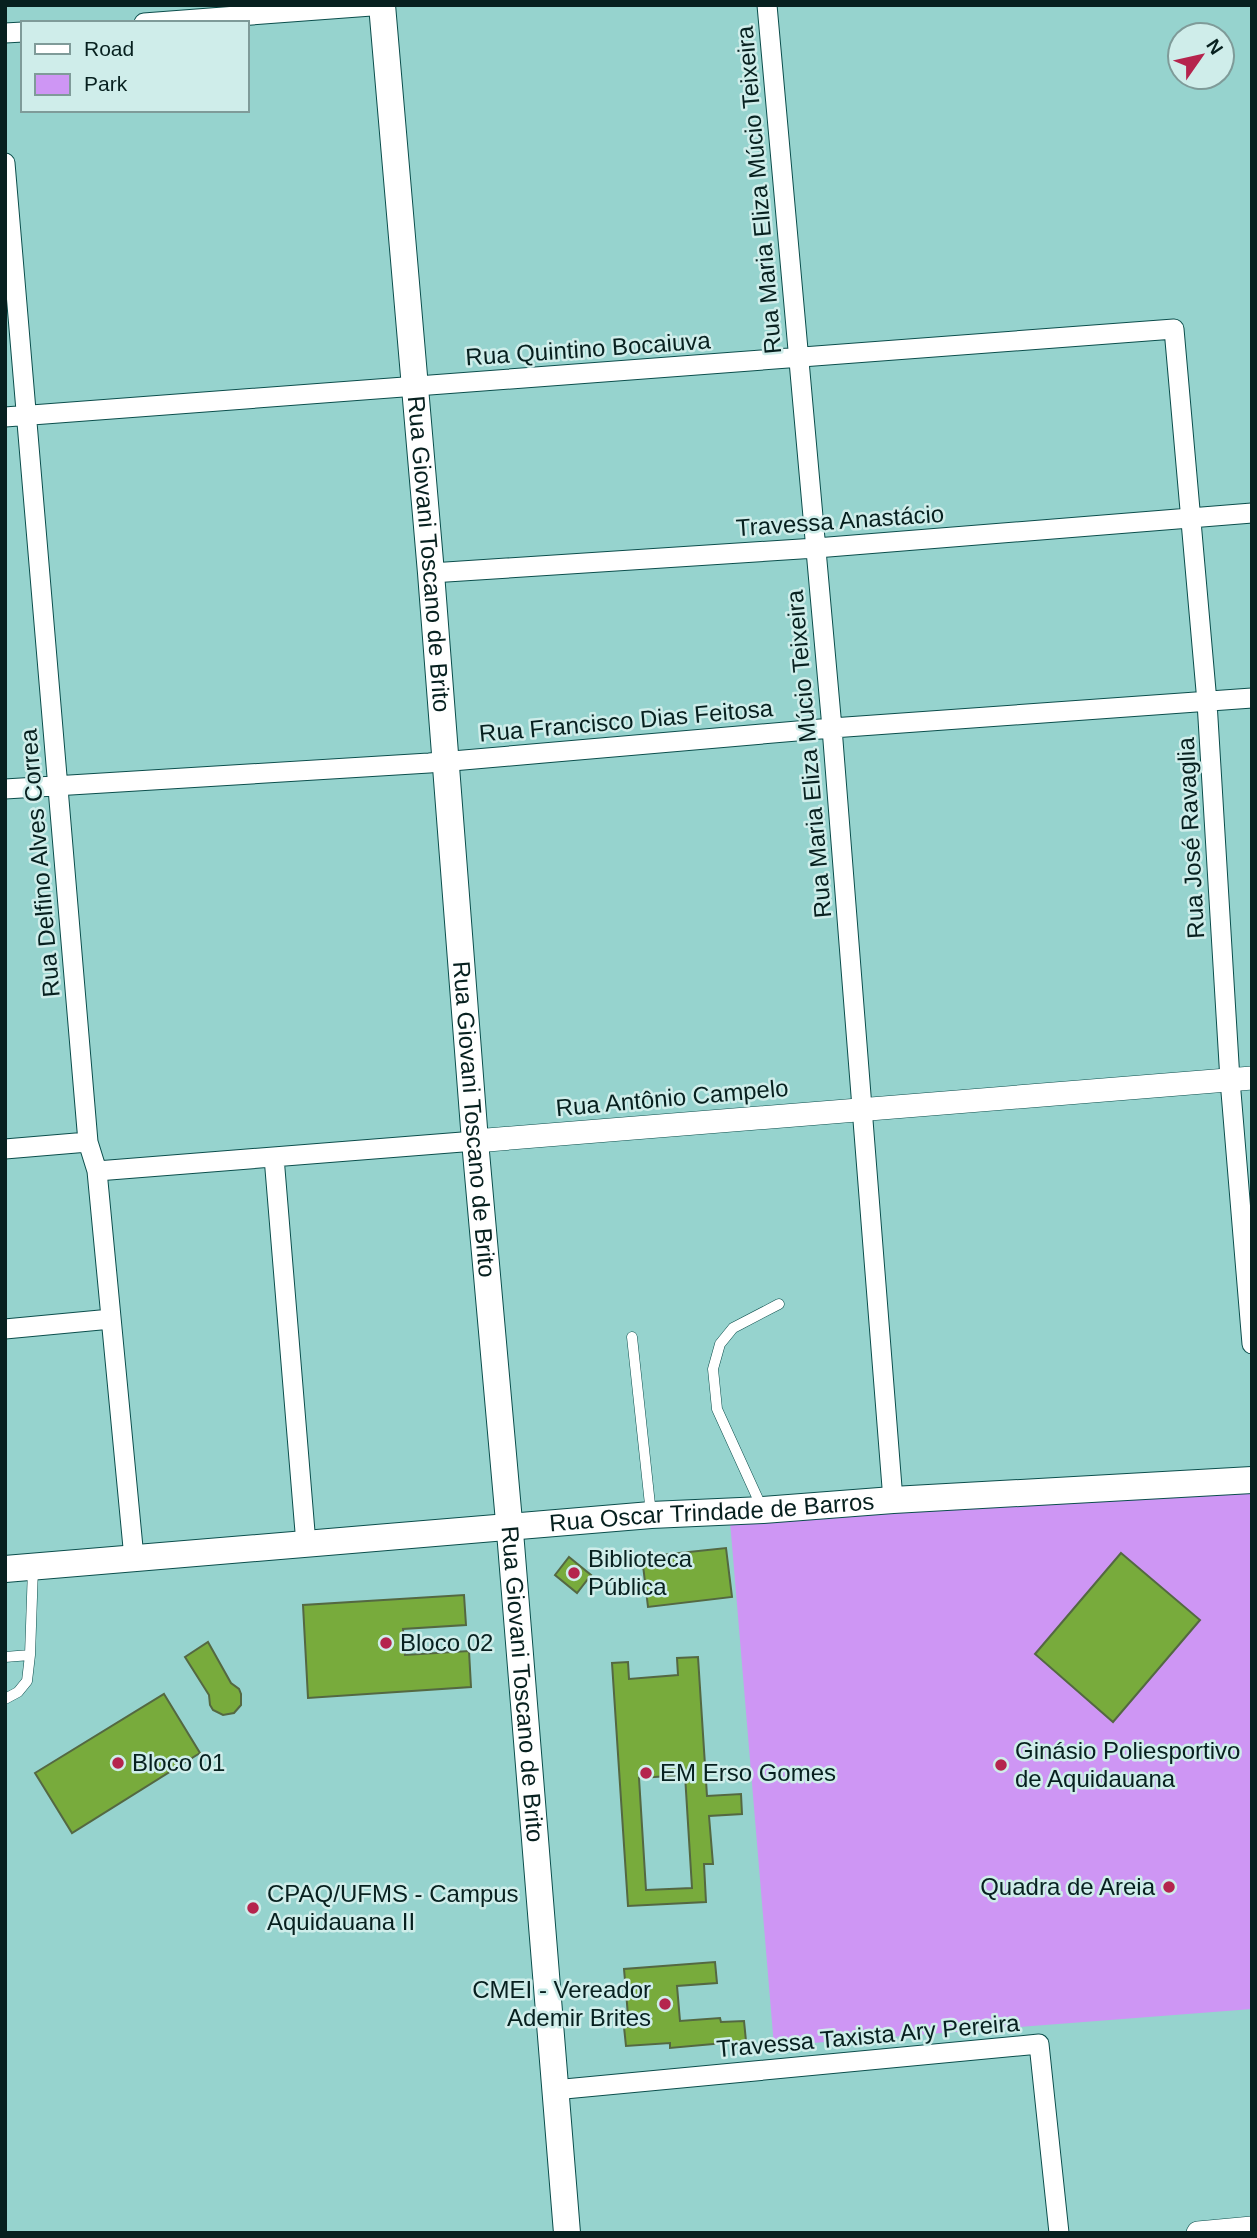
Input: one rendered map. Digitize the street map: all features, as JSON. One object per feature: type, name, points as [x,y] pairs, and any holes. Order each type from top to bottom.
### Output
[{"type":"main road","name":"Rua Giovani Toscano de Brito","points":[[383,5],[567,2233]]},
{"type":"main road","name":"Rua Oscar Trindade de Barros","points":[[5,1569],[651,1515],[1252,1480]]},
{"type":"street","points":[[171,21],[383,5]]},
{"type":"street","name":"Rua Maria Eliza Múcio Teixeira","points":[[767,5],[832,728],[893,1500]]},
{"type":"street","name":"Rua Delfino Alves Correa","points":[[5,163],[89,1142],[97,1171],[134,1558]]},
{"type":"street","name":"Rua Quintino Bocaiuva","points":[[5,417],[1174,329]]},
{"type":"street","name":"Rua José Ravaglia","points":[[1174,329],[1241,1079],[1251,1334]]},
{"type":"street","name":"Travessa Anastácio","points":[[431,573],[816,548],[1252,513]]},
{"type":"street","name":"Rua Francisco Dias Feitosa","points":[[5,789],[446,762],[832,728],[1252,698]]},
{"type":"street","name":"Rua Antônio Campelo","points":[[97,1171],[1241,1079]]},
{"type":"street","points":[[5,1149],[89,1142]]},
{"type":"street","points":[[274,1157],[306,1544]]},
{"type":"street","points":[[5,1329],[111,1319]]},
{"type":"street","name":"Travessa Taxista Ary Pereira","points":[[554,2090],[1039,2044],[1059,2233]]},
{"type":"street","points":[[1198,2233],[1252,2228]]},
{"type":"lane","points":[[763,1510],[717,1409],[713,1369],[720,1344],[733,1328],[779,1304]]},
{"type":"lane","points":[[632,1337],[651,1515]]},
{"type":"lane","points":[[5,1699],[18,1692],[27,1681],[33,1568]]},
{"type":"lane","points":[[5,1657],[30,1656]]},
{"type":"green space","name":"Ginásio Poliesportivo de Aquidauana","points":[[1252,1480],[1252,2009],[774,2046],[730,1521]]},
{"type":"building","points":[[726,1548],[732,1597],[648,1607],[642,1557]]},
{"type":"building","name":"Ginásio Poliesportivo de Aquidauana","points":[[1121,1553],[1200,1620],[1113,1722],[1035,1654]]},
{"type":"building","points":[[569,1557],[591,1575],[577,1593],[555,1575]]},
{"type":"building","name":"Bloco 02","points":[[464,1595],[466,1625],[403,1629],[405,1655],[469,1651],[471,1687],[308,1698],[303,1605]]},
{"type":"building","points":[[208,1642],[231,1683],[241,1694],[241,1705],[234,1713],[223,1715],[213,1710],[209,1695],[185,1657]]},
{"type":"building","points":[[698,1657],[707,1796],[741,1794],[742,1814],[709,1816],[713,1864],[704,1864],[706,1902],[628,1906],[612,1663],[628,1662],[629,1679],[678,1675],[677,1658]],"holes":[[[685,1775],[692,1888],[646,1890],[639,1778]]]},
{"type":"building","name":"Bloco 01","points":[[164,1694],[200,1753],[72,1833],[35,1773]]},
{"type":"building","points":[[715,1962],[717,1983],[677,1986],[680,2021],[720,2018],[721,2022],[744,2021],[746,2041],[670,2048],[670,2043],[626,2046],[624,2027],[629,2027],[624,1969]]},
{"type":"place","name":"Biblioteca Pública","points":[[574,1573]]},
{"type":"place","name":"Bloco 02","points":[[386,1643]]},
{"type":"place","name":"Bloco 01","points":[[118,1763]]},
{"type":"place","name":"Ginásio Poliesportivo de Aquidauana","points":[[1001,1765]]},
{"type":"place","name":"EM Erso Gomes","points":[[646,1773]]},
{"type":"place","name":"Quadra de Areia","points":[[1169,1887]]},
{"type":"place","name":"CPAQ/UFMS - Campus Aquidauana II","points":[[253,1908]]},
{"type":"place","name":"CMEI - Vereador Ademir Brites","points":[[665,2004]]}]
